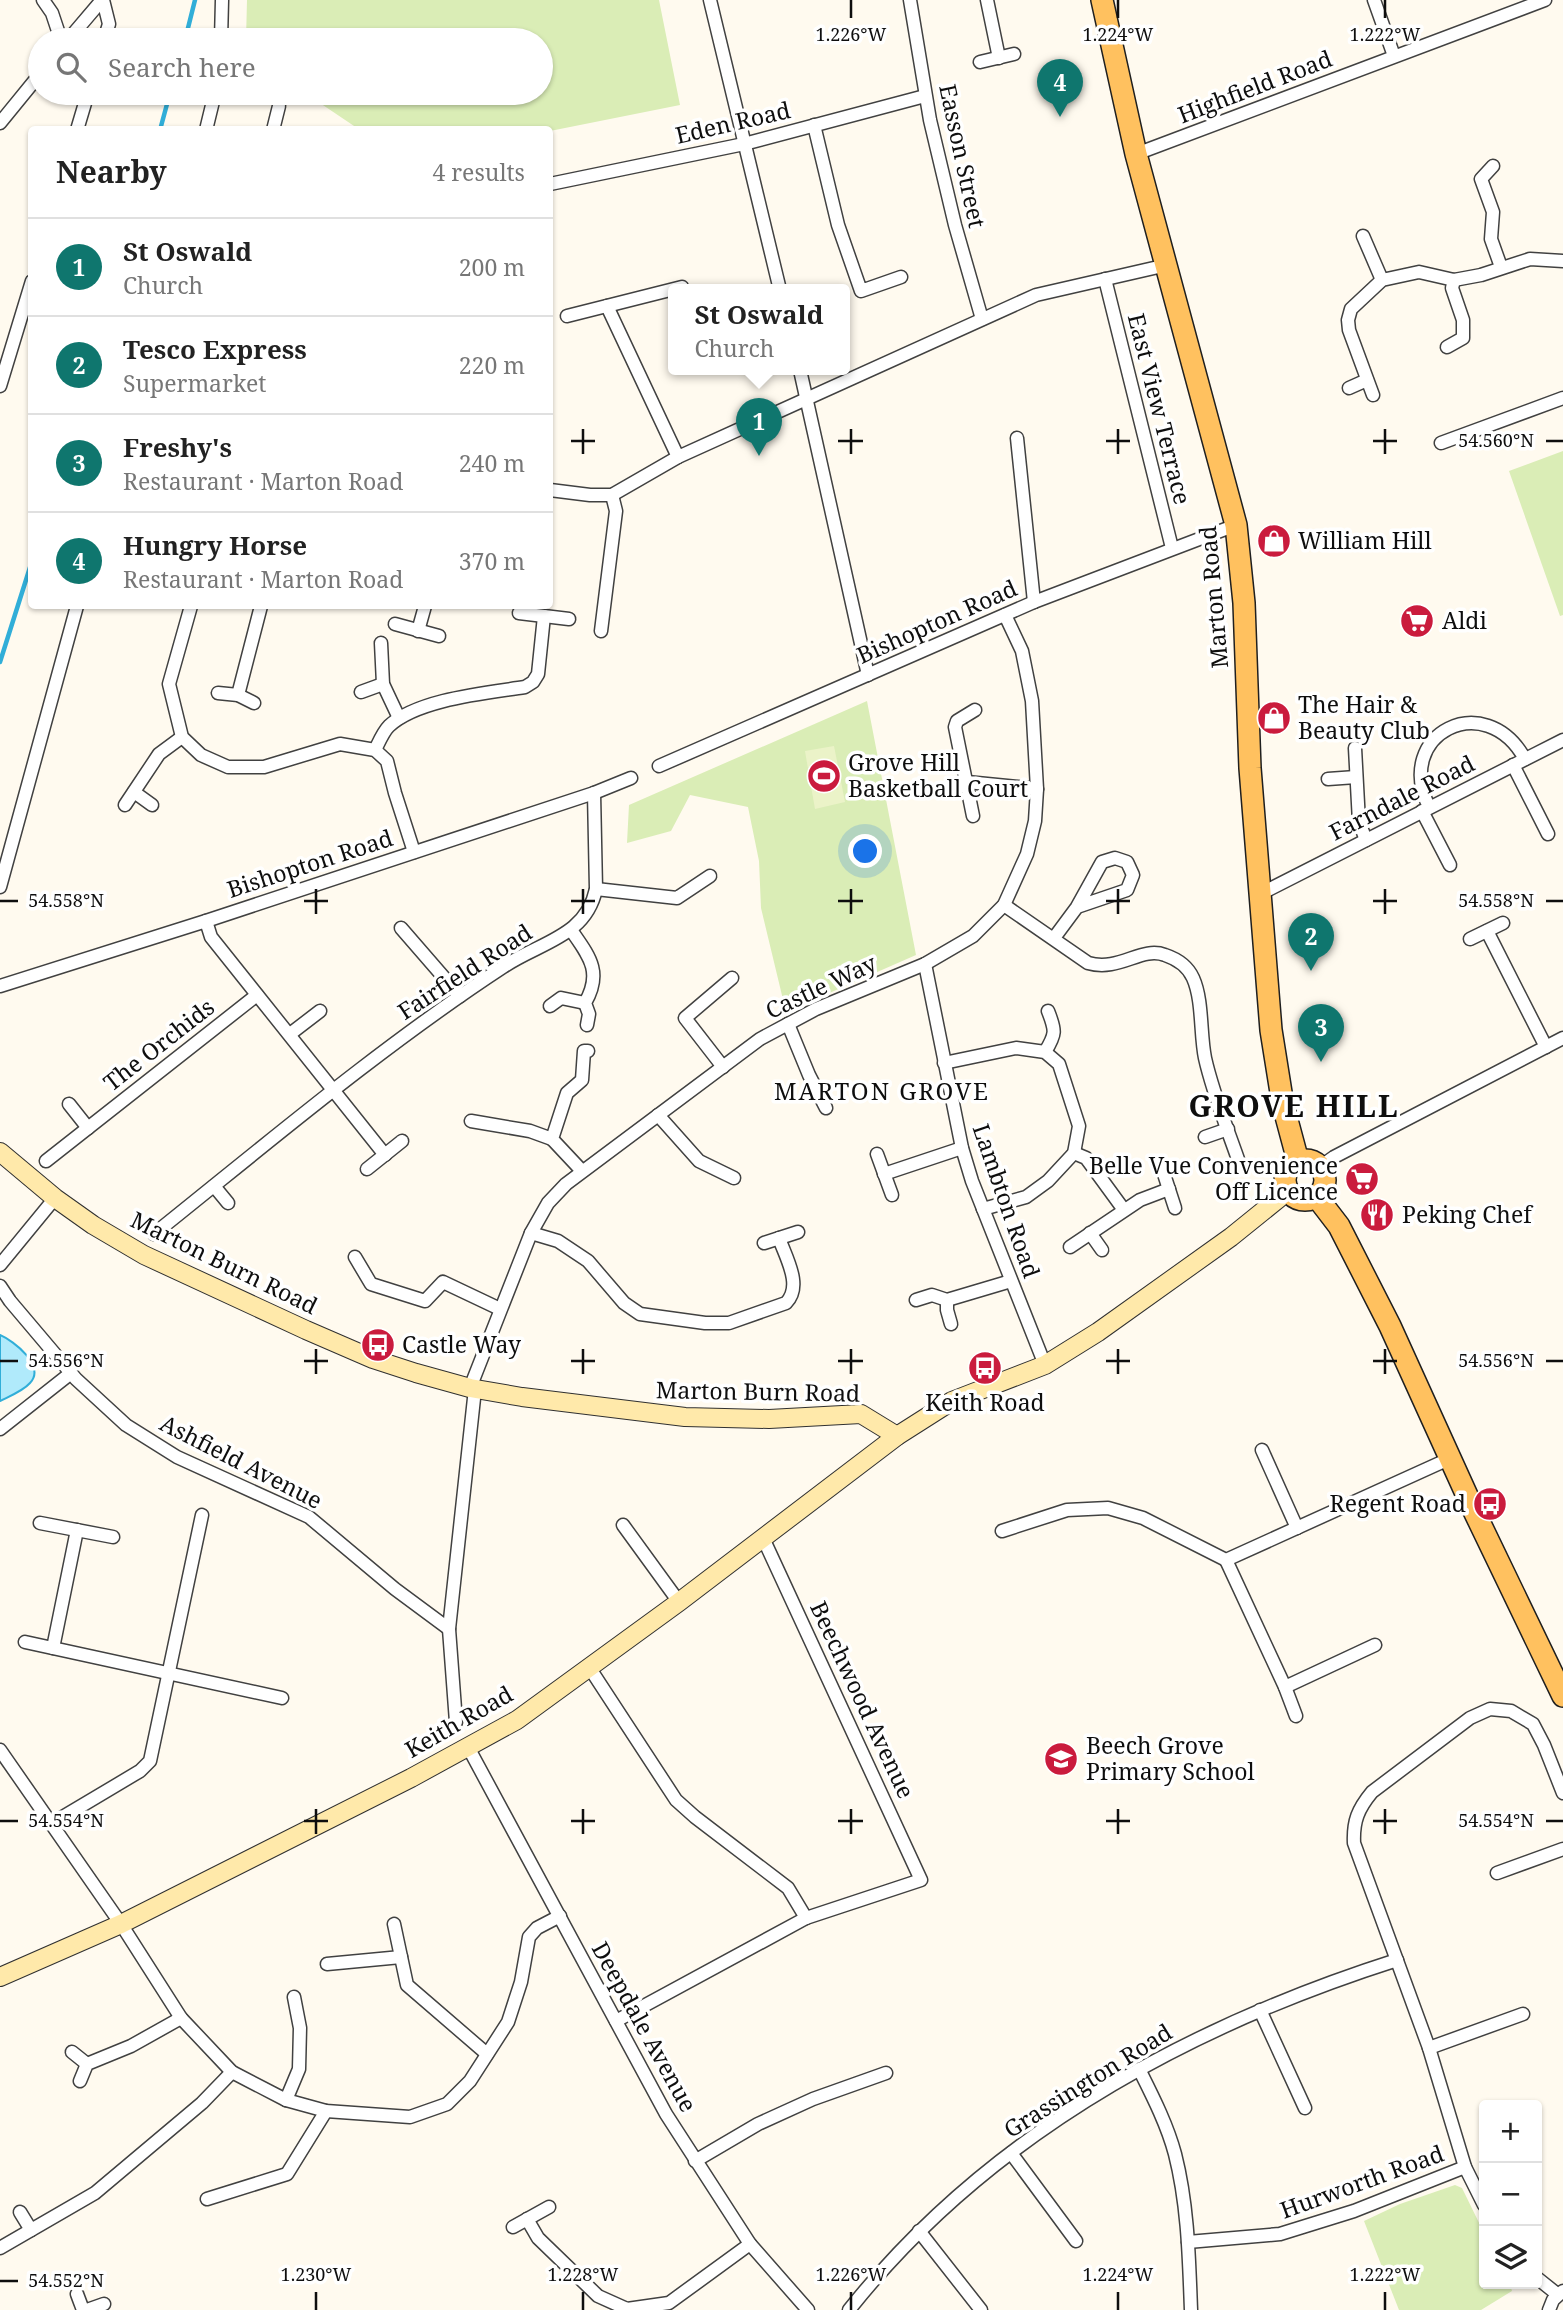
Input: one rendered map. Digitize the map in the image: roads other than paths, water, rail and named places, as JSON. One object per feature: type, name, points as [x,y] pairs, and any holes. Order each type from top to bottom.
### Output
[{"type":"main road","name":"Marton Road","points":[[1102,0],[1136,154],[1236,525],[1244,603],[1250,768],[1271,1030],[1283,1105],[1298,1161]]},
{"type":"main road","points":[[1310,1160],[1321,1167],[1324,1186],[1317,1196],[1311,1199],[1298,1199],[1288,1191],[1284,1179],[1288,1168],[1298,1161],[1310,1160]]},
{"type":"main road","points":[[1317,1196],[1339,1226],[1384,1314],[1563,1696]]},
{"type":"street","points":[[43,0],[52,13],[57,28]]},
{"type":"street","points":[[78,28],[103,0]]},
{"type":"street","points":[[103,0],[108,28]]},
{"type":"street","points":[[221,28],[222,0]]},
{"type":"street","points":[[710,0],[779,284]]},
{"type":"street","name":"Easson Street","points":[[910,0],[925,96],[955,225],[982,319]]},
{"type":"street","points":[[987,0],[999,58]]},
{"type":"street","points":[[1374,0],[1394,56]]},
{"type":"street","name":"Highfield Road","points":[[1136,154],[1545,0]]},
{"type":"street","points":[[980,62],[1014,54]]},
{"type":"street","points":[[0,123],[28,89]]},
{"type":"street","name":"Eden Road","points":[[553,183],[744,144],[925,96]]},
{"type":"street","points":[[78,126],[84,105]]},
{"type":"street","points":[[207,126],[212,105]]},
{"type":"street","points":[[276,126],[279,106]]},
{"type":"street","points":[[814,125],[838,225],[861,291],[901,277]]},
{"type":"street","points":[[1493,166],[1475,177],[1493,212],[1490,239],[1502,267]]},
{"type":"street","points":[[1363,236],[1382,280]]},
{"type":"street","points":[[1373,395],[1349,330],[1348,320],[1351,309],[1382,280],[1419,272],[1454,280],[1481,275],[1530,259],[1563,261]]},
{"type":"street","points":[[553,490],[612,495],[678,457],[1036,295],[1167,265]]},
{"type":"street","name":"East View Terrace","points":[[1105,279],[1172,548]]},
{"type":"street","points":[[1447,347],[1463,338],[1463,320],[1452,288],[1454,280]]},
{"type":"street","points":[[567,316],[668,291]]},
{"type":"street","points":[[0,386],[28,294]]},
{"type":"street","points":[[607,306],[678,457]]},
{"type":"street","points":[[801,375],[868,675]]},
{"type":"street","points":[[1349,388],[1367,380]]},
{"type":"street","points":[[1441,443],[1563,398]]},
{"type":"street","points":[[1017,438],[1034,602]]},
{"type":"street","points":[[601,631],[615,510],[612,495]]},
{"type":"street","name":"Bishopton Road","points":[[659,766],[1034,602],[1236,525]]},
{"type":"street","points":[[1,884],[76,609]]},
{"type":"street","points":[[190,609],[169,684],[182,737],[201,755],[228,767],[264,767],[340,744],[375,750],[387,761],[414,852]]},
{"type":"street","points":[[238,695],[260,609]]},
{"type":"street","points":[[418,631],[424,609]]},
{"type":"street","points":[[519,613],[569,619]]},
{"type":"street","name":"Castle Way","points":[[473,1389],[500,1309],[531,1233],[548,1203],[582,1171],[760,1039],[816,1009],[925,964],[973,936],[1004,905],[1027,854],[1035,821],[1037,789],[1032,701],[1022,651],[1005,615]]},
{"type":"street","points":[[375,750],[386,728],[399,718],[467,694],[525,687],[533,682],[538,674],[544,616]]},
{"type":"street","points":[[395,624],[439,636]]},
{"type":"street","points":[[381,643],[383,684],[399,718]]},
{"type":"street","points":[[361,692],[383,684]]},
{"type":"street","points":[[218,693],[238,695],[254,703]]},
{"type":"street","points":[[973,816],[955,727],[957,721],[975,710]]},
{"type":"street","points":[[1450,865],[1426,809],[1420,783],[1420,764],[1429,746],[1445,731],[1473,723],[1494,727],[1512,738],[1548,834]]},
{"type":"street","points":[[125,805],[159,754],[182,737]]},
{"type":"street","name":"Farndale Road","points":[[1260,894],[1563,740]]},
{"type":"street","points":[[1355,748],[1359,822],[1366,840]]},
{"type":"street","points":[[1328,779],[1356,777]]},
{"type":"street","name":"Bishopton Road","points":[[0,986],[206,921],[594,793],[631,778]]},
{"type":"street","points":[[967,782],[1037,789]]},
{"type":"street","points":[[134,792],[152,805]]},
{"type":"street","name":"Fairfield Road","points":[[154,1234],[334,1091],[460,996],[508,964],[571,930],[584,919],[594,901],[596,889],[594,793]]},
{"type":"street","points":[[1054,938],[1077,907],[1102,862],[1115,858],[1127,862],[1133,875],[1127,890],[1077,907]]},
{"type":"street","points":[[596,889],[677,898],[710,876]]},
{"type":"street","points":[[1004,905],[1087,963],[1112,966],[1148,953],[1162,953],[1186,967],[1194,979],[1197,992],[1206,1060],[1240,1165]]},
{"type":"street","points":[[206,921],[211,937],[385,1155]]},
{"type":"street","points":[[1470,939],[1503,923]]},
{"type":"street","points":[[401,928],[460,996]]},
{"type":"street","points":[[571,930],[591,959],[592,985],[585,1003],[589,1014],[587,1025]]},
{"type":"street","points":[[1487,930],[1546,1047]]},
{"type":"street","name":"Lambton Road","points":[[925,964],[962,1148],[983,1209],[1045,1365]]},
{"type":"street","points":[[723,1067],[685,1018],[733,978]]},
{"type":"street","name":"The Orchids","points":[[46,1161],[257,995]]},
{"type":"street","points":[[550,1006],[561,998],[585,1003]]},
{"type":"street","points":[[1045,1052],[1055,1029],[1048,1011]]},
{"type":"street","points":[[290,1034],[320,1012]]},
{"type":"street","points":[[789,1024],[809,1075],[826,1108]]},
{"type":"street","points":[[1321,1167],[1334,1157],[1563,1038]]},
{"type":"street","points":[[944,1063],[1016,1048],[1045,1052],[1059,1064],[1079,1126],[1074,1153],[1048,1181],[1026,1197],[983,1209]]},
{"type":"street","points":[[552,1139],[567,1093],[583,1080],[584,1051],[588,1051]]},
{"type":"street","points":[[69,1104],[88,1128]]},
{"type":"street","points":[[658,1115],[699,1161],[734,1178]]},
{"type":"street","points":[[471,1121],[530,1131],[552,1139],[582,1171]]},
{"type":"street","points":[[1205,1137],[1228,1129]]},
{"type":"street","points":[[368,1168],[402,1141]]},
{"type":"street","points":[[884,1174],[962,1148]]},
{"type":"street","name":"Marton Burn Road","points":[[0,1152],[55,1198],[93,1225],[144,1255],[306,1331],[373,1359],[473,1389],[631,1412],[685,1417],[769,1419],[861,1414],[897,1437]]},
{"type":"street","points":[[1074,1153],[1086,1158],[1124,1210]]},
{"type":"street","points":[[877,1154],[892,1195]]},
{"type":"street","points":[[1163,1171],[1175,1208]]},
{"type":"street","points":[[214,1186],[228,1203]]},
{"type":"street","points":[[1070,1247],[1139,1200],[1169,1189]]},
{"type":"street","points":[[897,1437],[952,1401],[1045,1365],[1098,1332],[1231,1237],[1288,1191]]},
{"type":"street","points":[[0,1265],[55,1198]]},
{"type":"street","points":[[764,1243],[798,1232]]},
{"type":"street","points":[[531,1233],[558,1241],[588,1261],[624,1303],[640,1314],[705,1323],[729,1323],[790,1300],[794,1284],[779,1238]]},
{"type":"street","points":[[1090,1233],[1102,1250]]},
{"type":"street","points":[[355,1257],[371,1284],[425,1301],[443,1282],[500,1309]]},
{"type":"street","points":[[916,1300],[932,1295],[947,1300],[1011,1280]]},
{"type":"street","name":"Ashfield Avenue","points":[[0,1286],[71,1373],[126,1425],[177,1457],[309,1517],[395,1589],[449,1629]]},
{"type":"street","points":[[947,1300],[951,1324]]},
{"type":"street","points":[[0,1429],[71,1373]]},
{"type":"street","points":[[456,1722],[449,1629],[473,1389]]},
{"type":"street","name":"Keith Road","points":[[0,1977],[121,1924],[517,1720],[679,1602],[897,1437]]},
{"type":"street","points":[[1262,1450],[1297,1528]]},
{"type":"street","points":[[1226,1560],[1451,1458]]},
{"type":"street","points":[[1002,1531],[1068,1510],[1108,1508],[1143,1518],[1226,1560],[1296,1716]]},
{"type":"street","points":[[51,1824],[129,1779],[150,1761],[202,1515]]},
{"type":"street","points":[[40,1522],[113,1536]]},
{"type":"street","points":[[623,1525],[679,1602]]},
{"type":"street","points":[[53,1648],[77,1530]]},
{"type":"street","name":"Beechwood Avenue","points":[[763,1538],[921,1880],[806,1918]]},
{"type":"street","points":[[26,1642],[282,1698]]},
{"type":"street","points":[[1285,1687],[1376,1645]]},
{"type":"street","points":[[589,1667],[677,1800],[695,1817],[789,1888],[806,1918],[617,2021]]},
{"type":"street","points":[[1479,2195],[1465,2167],[1429,2049],[1354,1843],[1353,1825],[1360,1806],[1373,1792],[1471,1718],[1490,1709],[1511,1711],[1533,1724],[1563,1793]]},
{"type":"street","name":"Deepdale Avenue","points":[[468,1747],[666,2114],[750,2244],[808,2310]]},
{"type":"street","points":[[0,1750],[121,1924],[181,2018],[232,2072],[286,2099],[326,2111],[410,2118],[447,2104],[470,2081],[508,2022],[521,1982],[529,1937],[537,1928],[560,1916]]},
{"type":"street","points":[[1497,1873],[1563,1849]]},
{"type":"street","points":[[394,1924],[407,1984],[487,2054]]},
{"type":"street","points":[[327,1964],[401,1957]]},
{"type":"street","name":"Grassington Road","points":[[849,2310],[868,2285],[919,2231],[964,2191],[1046,2126],[1139,2068],[1260,2010],[1323,1984],[1397,1960]]},
{"type":"street","points":[[286,2099],[299,2069],[300,2028],[294,1997]]},
{"type":"street","points":[[1260,2010],[1305,2108]]},
{"type":"street","points":[[1429,2049],[1523,2014]]},
{"type":"street","points":[[80,2081],[87,2064],[131,2046],[181,2018]]},
{"type":"street","points":[[72,2052],[87,2064]]},
{"type":"street","points":[[1139,2068],[1174,2152],[1188,2242],[1191,2310]]},
{"type":"street","points":[[0,2248],[95,2193],[202,2104],[232,2072]]},
{"type":"street","points":[[695,2161],[758,2124],[813,2099],[886,2073]]},
{"type":"street","points":[[207,2199],[286,2174],[326,2111]]},
{"type":"street","points":[[1011,2153],[1076,2241]]},
{"type":"street","name":"Hurworth Road","points":[[1188,2242],[1280,2234],[1353,2211],[1465,2167]]},
{"type":"street","points":[[513,2227],[549,2207]]},
{"type":"street","points":[[20,2213],[31,2230]]},
{"type":"street","points":[[527,2219],[538,2238],[598,2296],[627,2309],[669,2303],[750,2244]]},
{"type":"street","points":[[919,2231],[981,2310]]},
{"type":"street","points":[[1542,2281],[1560,2292],[1549,2310]]},
{"type":"street","points":[[77,2294],[85,2310],[104,2304]]},
{"type":"water","points":[[0,1335],[26,1355],[34,1369],[34,1376],[27,1386],[0,1401]]},
{"type":"waterway","points":[[188,28],[195,0]]},
{"type":"waterway","points":[[161,126],[167,105]]},
{"type":"waterway","points":[[0,662],[28,574]]},
{"type":"place","name":"Hungry Horse","points":[[1060,117]]},
{"type":"place","name":"St Oswald","points":[[759,456]]},
{"type":"place","name":"William Hill","points":[[1274,541]]},
{"type":"place","name":"Aldi","points":[[1417,621]]},
{"type":"place","name":"The Hair & Beauty Club","points":[[1274,718]]},
{"type":"place","name":"Grove Hill Basketball Court","points":[[824,776]]},
{"type":"place","name":"Tesco Express","points":[[1311,971]]},
{"type":"place","name":"Freshy's","points":[[1321,1062]]},
{"type":"place","name":"Belle Vue Convenience Off Licence","points":[[1362,1179]]},
{"type":"place","name":"Peking Chef","points":[[1377,1215]]},
{"type":"place","name":"Castle Way","points":[[378,1345]]},
{"type":"place","name":"Keith Road","points":[[985,1368]]},
{"type":"place","name":"Regent Road","points":[[1490,1504]]},
{"type":"place","name":"Beech Grove Primary School","points":[[1061,1759]]},
{"type":"district","name":"MARTON GROVE","points":[[882,1092]]},
{"type":"district","name":"GROVE HILL","points":[[1294,1107]]}]
